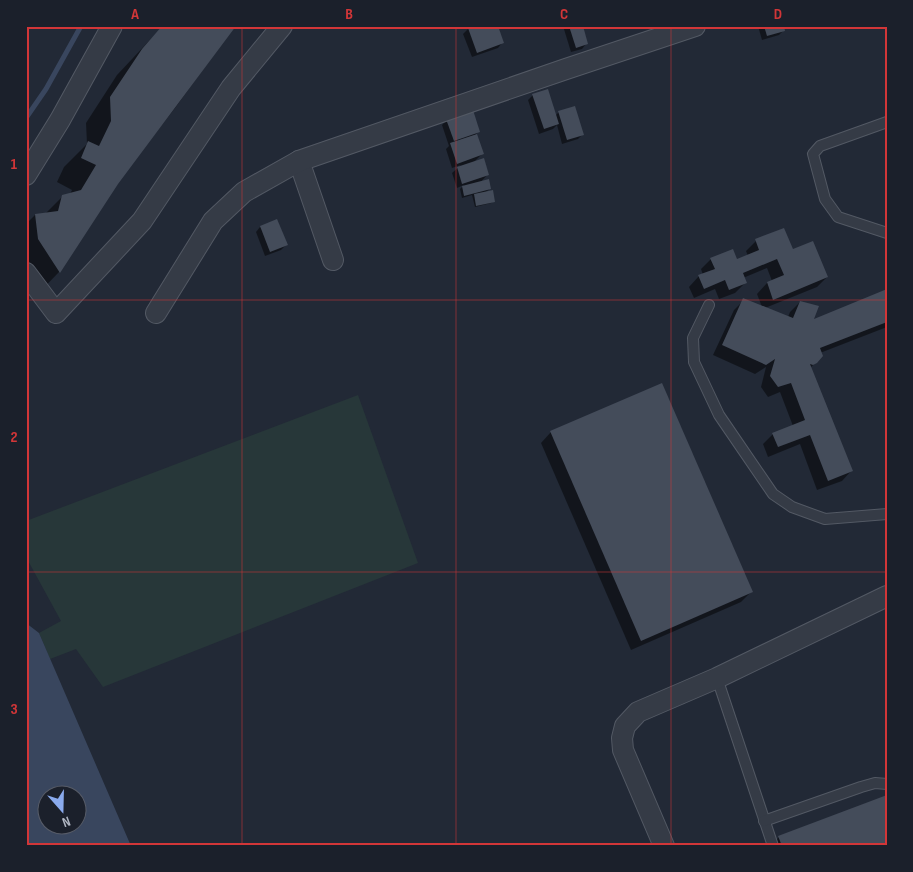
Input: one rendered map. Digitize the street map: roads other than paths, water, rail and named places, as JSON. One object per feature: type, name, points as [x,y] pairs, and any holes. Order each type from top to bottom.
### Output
[{"type":"street","points":[[26,175],[60,120],[112,26]]},
{"type":"street","points":[[26,272],[56,313],[142,222],[231,88],[282,26]]},
{"type":"street","points":[[156,313],[213,221],[244,192],[299,161],[695,26]]},
{"type":"street","points":[[299,161],[333,260]]},
{"type":"street","points":[[664,846],[623,750],[622,738],[625,726],[638,712],[717,678],[887,596]]},
{"type":"lane","points":[[887,122],[820,146],[813,154],[825,199],[838,218],[887,233]]},
{"type":"lane","points":[[709,305],[693,338],[694,362],[719,415],[773,494],[792,507],[826,519],[887,514]]},
{"type":"lane","points":[[717,678],[773,846]]},
{"type":"lane","points":[[764,822],[861,787],[875,783],[887,784]]},
{"type":"water","points":[[26,623],[39,633],[131,846],[26,846]]},
{"type":"waterway","points":[[26,118],[46,89],[81,26]]}]
